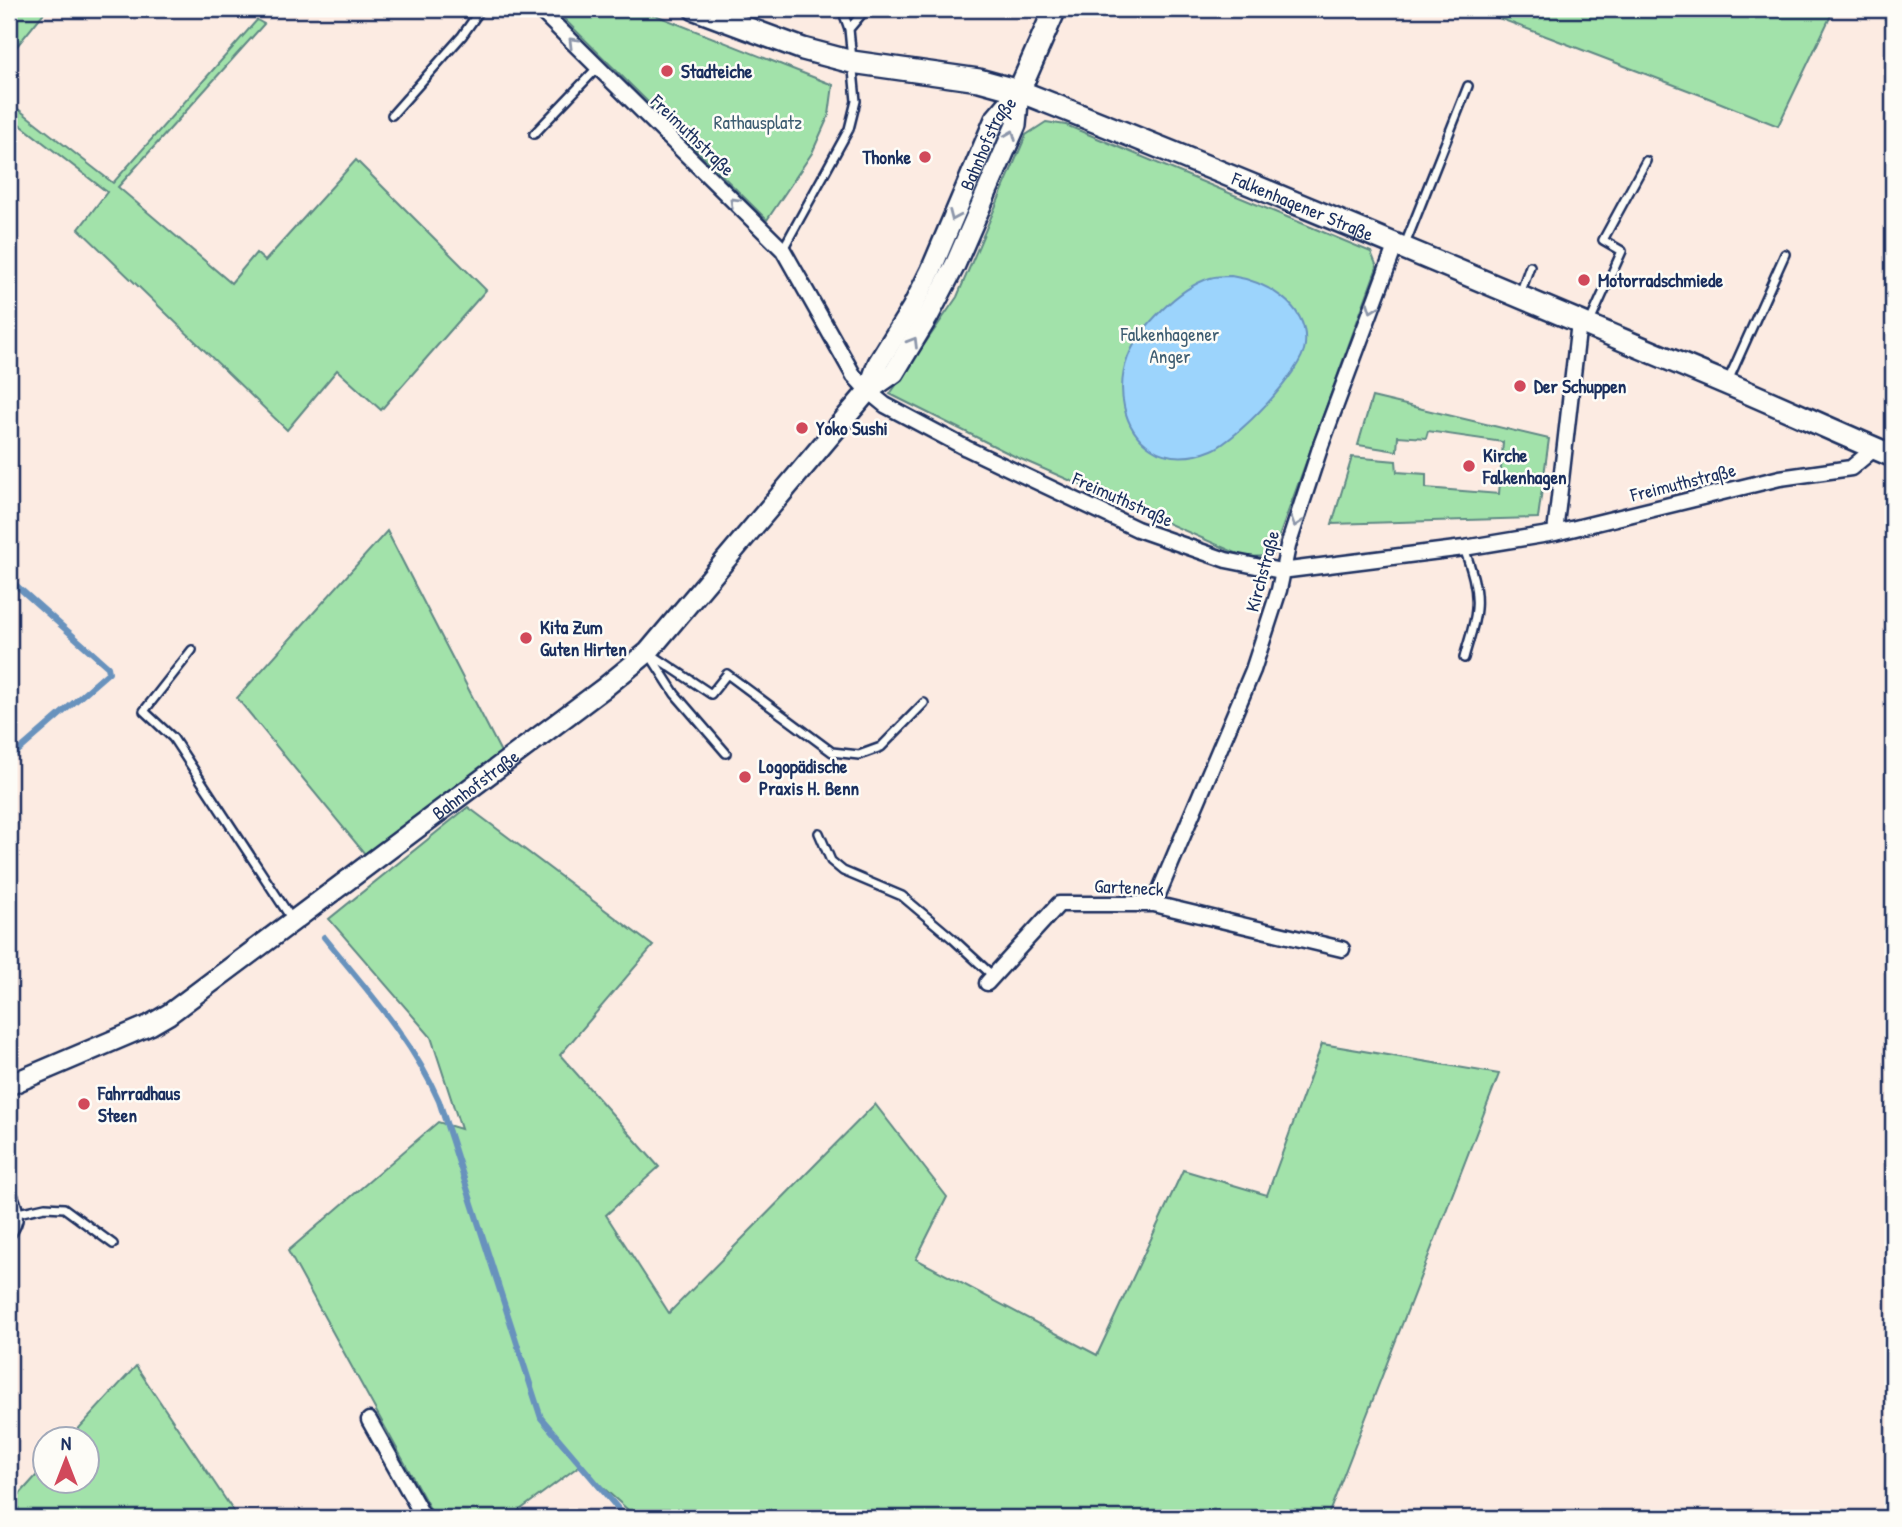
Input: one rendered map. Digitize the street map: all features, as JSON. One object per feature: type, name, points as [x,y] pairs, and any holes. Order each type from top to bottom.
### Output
[{"type":"main road","name":"Falkenhagener Straße","points":[[695,9],[803,49],[853,72],[979,80],[1019,91],[1400,246],[1884,452]]},
{"type":"main road","points":[[1019,91],[1055,9]]},
{"type":"street","name":"Freimuthstraße","points":[[539,9],[783,250],[854,376],[885,405],[966,448],[1137,529],[1226,560],[1281,571],[1464,548],[1555,533],[1780,478],[1851,468],[1884,452]]},
{"type":"street","name":"Bahnhofstraße","points":[[9,1085],[150,1025],[169,1014],[604,688],[648,652],[868,391],[894,373],[956,265],[1016,125],[1019,91]]},
{"type":"street","name":"Kirchstraße","points":[[1154,904],[1253,670],[1279,590],[1287,546],[1321,445],[1400,246]]},
{"type":"street","points":[[1555,533],[1583,324]]},
{"type":"street","name":"Garteneck","points":[[990,980],[1059,904],[1154,904],[1342,949]]},
{"type":"street","points":[[369,1420],[424,1518]]},
{"type":"lane","points":[[392,115],[462,36],[481,9]]},
{"type":"lane","points":[[783,250],[849,129],[856,101],[849,29],[842,9]]},
{"type":"lane","points":[[849,29],[866,9]]},
{"type":"lane","points":[[534,134],[598,67]]},
{"type":"lane","points":[[1400,246],[1468,86]]},
{"type":"lane","points":[[1583,324],[1622,251],[1602,240],[1646,162]]},
{"type":"lane","points":[[1727,383],[1785,254]]},
{"type":"lane","points":[[1518,298],[1530,266]]},
{"type":"lane","points":[[1464,548],[1473,575],[1476,601],[1476,612],[1464,658]]},
{"type":"lane","points":[[192,650],[144,711],[173,737],[293,921]]},
{"type":"lane","points":[[648,652],[711,694],[727,674],[832,752],[859,755],[881,747],[923,703]]},
{"type":"lane","points":[[648,652],[675,694],[726,753]]},
{"type":"lane","points":[[819,833],[831,862],[843,871],[902,897],[953,939],[990,980]]},
{"type":"lane","points":[[9,1186],[19,1206],[13,1233],[9,1237]]},
{"type":"lane","points":[[18,1213],[45,1207],[64,1208],[113,1244]]},
{"type":"green space","points":[[9,9],[47,9],[9,56]]},
{"type":"green space","name":"Rathausplatz","points":[[554,9],[640,9],[833,85],[829,115],[812,153],[767,220]]},
{"type":"green space","points":[[1475,9],[1834,9],[1778,126]]},
{"type":"green space","points":[[257,20],[264,24],[118,187],[231,283],[256,253],[265,261],[356,160],[486,290],[381,410],[337,370],[287,430],[79,229],[107,192],[9,116],[9,102],[113,183]]},
{"type":"green space","name":"Falkenhagener Anger","points":[[1046,122],[1066,125],[1371,252],[1377,267],[1272,556],[1245,557],[1014,456],[890,394],[957,297],[1026,135]]},
{"type":"green space","points":[[1372,397],[1549,439],[1538,518],[1332,524],[1352,457],[1396,461],[1397,472],[1426,474],[1426,488],[1499,494],[1503,442],[1428,431],[1426,438],[1398,436],[1397,451],[1358,445]]},
{"type":"green space","points":[[387,531],[504,758],[369,859],[237,698]]},
{"type":"green space","points":[[468,807],[653,946],[560,1055],[659,1167],[606,1215],[669,1313],[875,1104],[947,1197],[916,1259],[1097,1355],[1183,1170],[1267,1195],[1322,1044],[1499,1074],[1327,1518],[637,1518],[579,1466],[509,1518],[435,1518],[288,1251],[438,1122],[461,1129],[431,1037],[329,919]]},
{"type":"green space","points":[[136,1366],[238,1518],[9,1518],[9,1506],[32,1480],[32,1496],[102,1496],[102,1426],[81,1426]]},
{"type":"water","points":[[1231,276],[1270,289],[1292,307],[1300,318],[1304,331],[1305,345],[1301,357],[1267,404],[1223,444],[1205,453],[1189,456],[1158,452],[1141,440],[1133,430],[1124,407],[1122,382],[1128,357],[1151,321],[1174,299],[1210,278]]},
{"type":"waterway","points":[[9,579],[108,667],[109,672],[9,759]]},
{"type":"waterway","points":[[324,937],[402,1036],[439,1101],[541,1418],[626,1518]]},
{"type":"place","name":"Stadteiche","points":[[667,71]]},
{"type":"place","name":"Thonke","points":[[925,157]]},
{"type":"place","name":"Motorradschmiede","points":[[1584,280]]},
{"type":"place","name":"Der Schuppen","points":[[1520,386]]},
{"type":"place","name":"Yoko Sushi","points":[[802,428]]},
{"type":"place","name":"Kirche Falkenhagen","points":[[1469,466]]},
{"type":"place","name":"Kita Zum Guten Hirten","points":[[526,638]]},
{"type":"place","name":"Logopädische Praxis H. Benn","points":[[745,777]]},
{"type":"place","name":"Fahrradhaus Steen","points":[[84,1104]]}]
